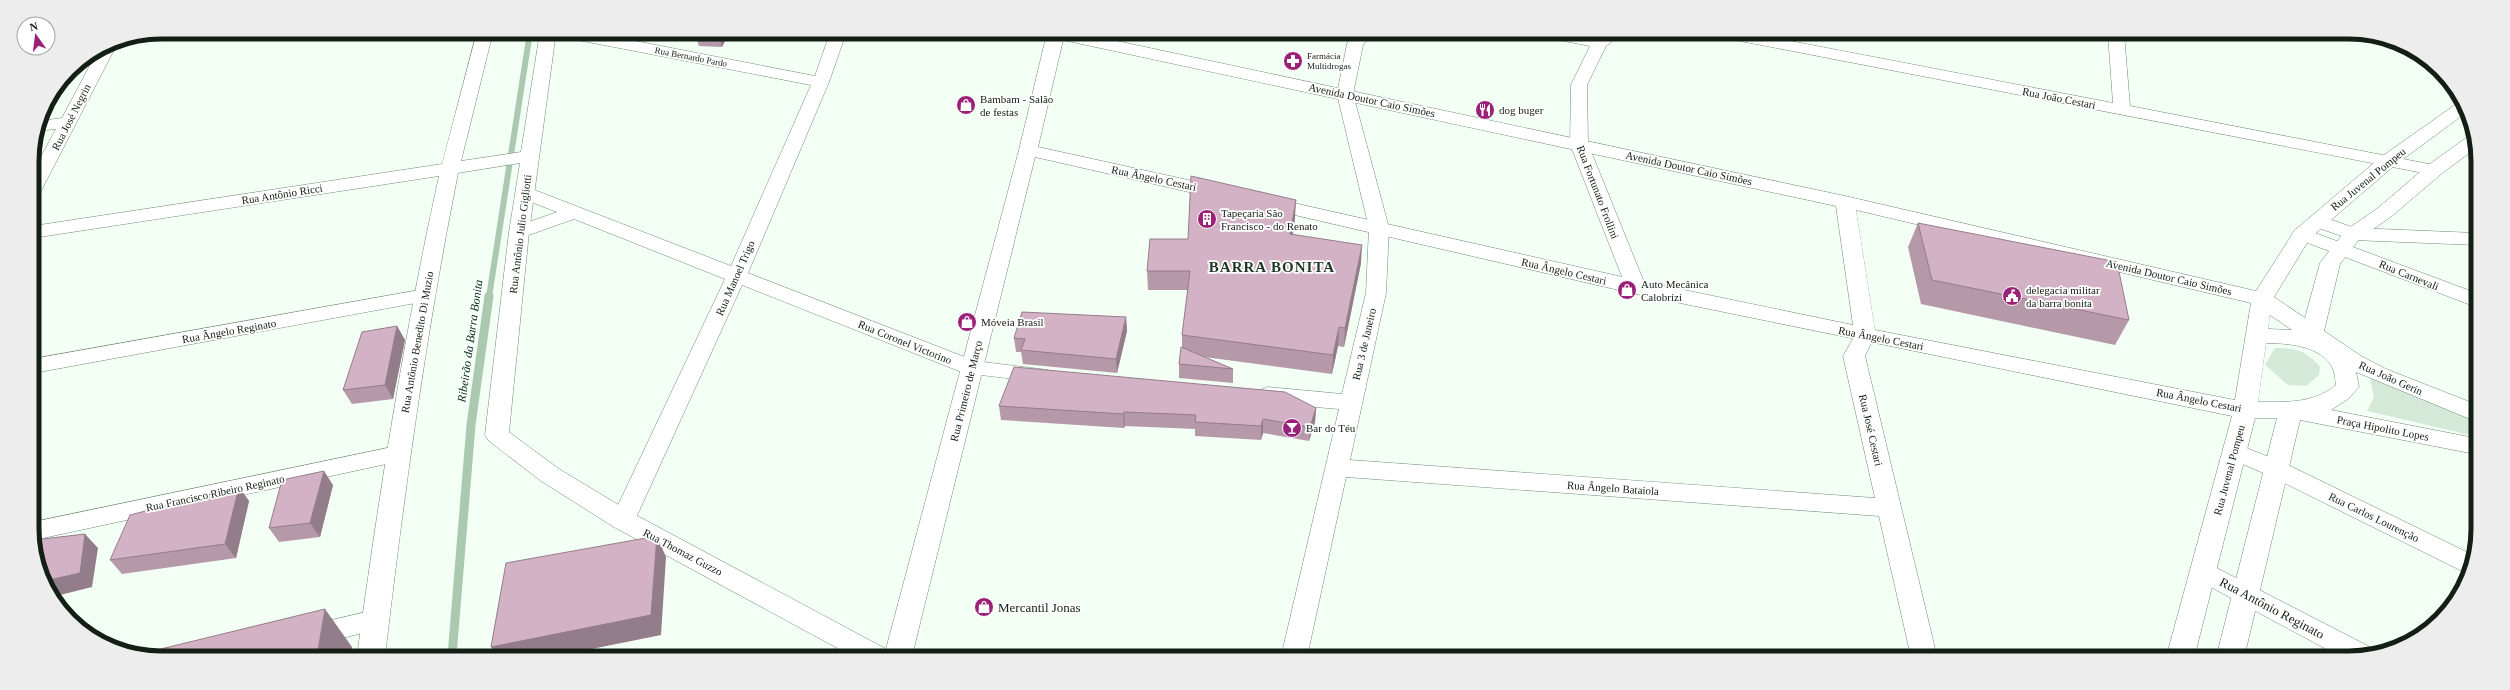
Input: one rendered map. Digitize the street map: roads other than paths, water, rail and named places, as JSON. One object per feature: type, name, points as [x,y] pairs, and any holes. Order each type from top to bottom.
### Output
[{"type":"street","name":"Rua Antônio Benedito Di Muzio","points":[[372,651],[397,454],[426,295],[461,166],[484,39]]},
{"type":"street","name":"Rua Antônio Julio Gigliotti","points":[[497,435],[519,232],[525,193],[522,157],[547,39]]},
{"type":"street","name":"Rua Bernardo Pardo","points":[[598,39],[821,82]]},
{"type":"street","name":"Rua Manoel Trigo","points":[[623,520],[737,275],[821,82],[836,39]]},
{"type":"street","name":"Rua Primeiro de Março","points":[[899,651],[1028,150],[1054,39]]},
{"type":"street","name":"Avenida Doutor Caio Simões","points":[[1084,39],[1844,202],[2262,299],[2312,334]]},
{"type":"street","name":"Rua 3 de Janeiro","points":[[1295,651],[1338,468],[1376,294],[1380,228],[1345,94],[1355,44],[1359,39]]},
{"type":"street","name":"Rua Fortunato Frollini","points":[[1605,39],[1579,85],[1579,144],[1636,287]]},
{"type":"street","name":"Rua João Cestari","points":[[1756,39],[2434,170]]},
{"type":"street","points":[[2116,39],[2122,110]]},
{"type":"street","name":"Rua José Negrin","points":[[39,177],[70,122],[105,53]]},
{"type":"street","name":"Rua Juvenal Pompeu","points":[[2182,651],[2245,410],[2262,299],[2310,227],[2388,161],[2459,109]]},
{"type":"street","points":[[45,125],[70,122]]},
{"type":"street","points":[[2232,651],[2291,410],[2320,406],[2332,402],[2348,387],[2344,366],[2334,353],[2312,334],[2330,263],[2348,241],[2434,170],[2470,144]]},
{"type":"street","name":"Rua Ângelo Cestari","points":[[1028,150],[1380,228],[1636,287],[1865,335],[2245,410],[2291,410]]},
{"type":"street","name":"Rua Antônio Ricci","points":[[39,231],[522,157]]},
{"type":"street","name":"Rua Coronel Victorino","points":[[525,193],[572,213],[737,275],[972,368],[1059,376]]},
{"type":"street","points":[[1844,202],[1865,335]]},
{"type":"street","points":[[519,232],[572,213]]},
{"type":"street","points":[[2310,227],[2348,241],[2471,239]]},
{"type":"street","name":"Rua Carnevali","points":[[2348,241],[2471,299]]},
{"type":"street","name":"Rua Ângelo Reginato","points":[[39,365],[426,295]]},
{"type":"street","name":"Rua João Gerin","points":[[2312,334],[2378,374],[2471,411]]},
{"type":"street","name":"Rua José Cestari","points":[[1865,335],[1854,356],[1888,508],[1923,651]]},
{"type":"street","points":[[2257,336],[2288,336],[2307,340],[2334,353]]},
{"type":"street","points":[[1248,394],[1351,403]]},
{"type":"street","name":"Praça Hipolito Lopes","points":[[2291,410],[2471,445]]},
{"type":"street","name":"Rua Thomaz Guzzo","points":[[497,435],[550,475],[623,520],[867,651]]},
{"type":"street","name":"Rua Carlos Lourenção","points":[[2234,451],[2276,469],[2466,562]]},
{"type":"street","name":"Rua Francisco Ribeiro Reginato","points":[[39,530],[397,454]]},
{"type":"street","name":"Rua Ângelo Bataiola","points":[[1338,468],[1888,508]]},
{"type":"street","name":"Rua Antônio Reginato","points":[[2203,571],[2353,651]]},
{"type":"street","points":[[290,641],[375,620]]},
{"type":"waterway","name":"Ribeirão da Barra Bonita","points":[[489,297],[529,39]]},
{"type":"waterway","name":"Ribeirão da Barra Bonita","points":[[452,651],[471,425],[489,296]]},
{"type":"place","name":"Farmácia Multidrogas","points":[[1293,61]]},
{"type":"place","name":"Bambam - Salão de festas","points":[[966,105]]},
{"type":"place","name":"dog buger","points":[[1485,110]]},
{"type":"place","name":"Tapeçaria São Francisco - do Renato","points":[[1207,219]]},
{"type":"place","name":"Auto Mecânica Calobrizi","points":[[1627,290]]},
{"type":"place","name":"delegacia militar da barra bonita","points":[[2012,296]]},
{"type":"place","name":"Móveia Brasil","points":[[967,322]]},
{"type":"place","name":"Bar do Téu","points":[[1292,428]]},
{"type":"place","name":"Mercantil Jonas","points":[[984,607]]},
{"type":"district","name":"BARRA BONITA","points":[[1272,267]]}]
